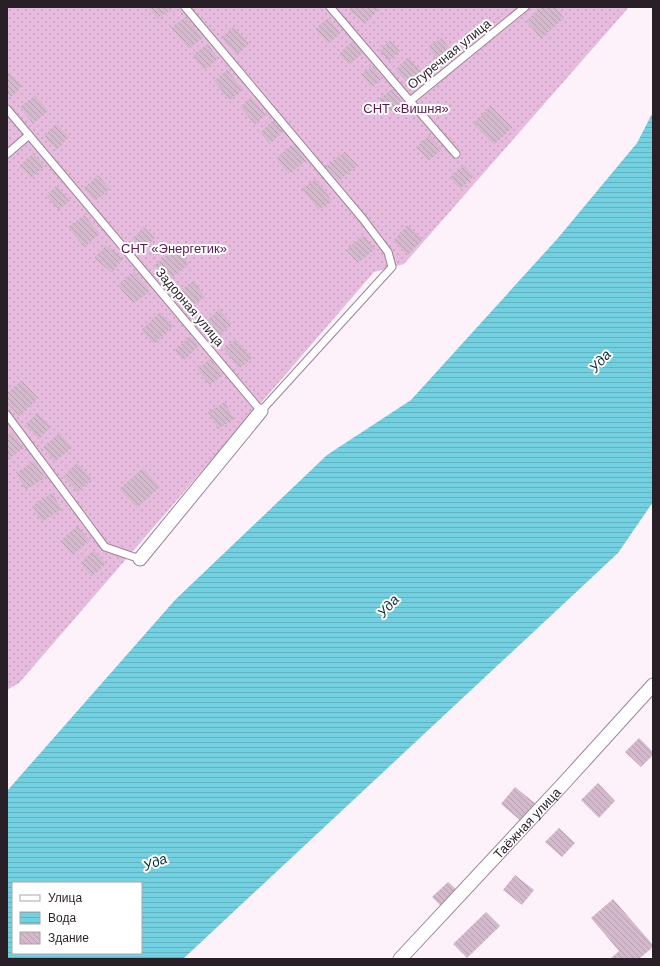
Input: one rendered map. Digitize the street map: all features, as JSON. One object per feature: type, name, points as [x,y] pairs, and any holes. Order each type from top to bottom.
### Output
[{"type":"street","points":[[140,559],[261,411]]},
{"type":"street","name":"Таёжная улица","points":[[400,959],[653,685]]},
{"type":"lane","points":[[185,7],[364,219],[388,252],[392,267],[261,411]]},
{"type":"lane","name":"Огуречная улица","points":[[330,7],[410,101],[525,7]]},
{"type":"lane","points":[[410,101],[456,154]]},
{"type":"lane","name":"Задорная улица","points":[[7,109],[261,411]]},
{"type":"lane","points":[[7,154],[29,135]]},
{"type":"lane","points":[[7,415],[105,547],[140,559]]},
{"type":"green space","name":"СНТ «Энергетик»","points":[[7,7],[629,7],[404,264],[374,272],[19,683],[7,690]]},
{"type":"water","name":"Уда","points":[[653,112],[653,502],[618,553],[183,959],[7,959],[7,791],[175,600],[327,455],[411,400],[558,238],[637,143]]},
{"type":"building","points":[[148,7],[174,7],[157,19]]},
{"type":"building","points":[[352,7],[379,8],[365,24],[349,10]]},
{"type":"building","points":[[542,7],[555,7],[564,18],[541,38],[526,21]]},
{"type":"building","points":[[185,17],[203,38],[189,49],[171,28]]},
{"type":"building","points":[[328,18],[341,33],[328,44],[315,29]]},
{"type":"building","points":[[234,27],[249,44],[236,55],[221,37]]},
{"type":"building","points":[[442,38],[454,55],[440,64],[428,47]]},
{"type":"building","points":[[390,40],[400,51],[389,61],[380,50]]},
{"type":"building","points":[[352,41],[363,53],[349,65],[339,54]]},
{"type":"building","points":[[208,44],[218,59],[203,70],[193,54]]},
{"type":"building","points":[[408,57],[423,73],[411,86],[395,70]]},
{"type":"building","points":[[373,66],[382,79],[371,87],[361,74]]},
{"type":"building","points":[[227,70],[243,89],[230,100],[214,81]]},
{"type":"building","points":[[7,71],[22,86],[11,97],[7,93]]},
{"type":"building","points":[[392,89],[402,102],[390,112],[379,99]]},
{"type":"building","points":[[35,95],[48,111],[33,124],[20,107]]},
{"type":"building","points":[[251,97],[266,115],[255,124],[240,107]]},
{"type":"building","points":[[491,106],[513,127],[494,145],[473,124]]},
{"type":"building","points":[[272,121],[283,132],[270,144],[260,133]]},
{"type":"building","points":[[56,124],[69,137],[57,150],[44,137]]},
{"type":"building","points":[[429,135],[442,149],[429,161],[416,147]]},
{"type":"building","points":[[294,144],[306,161],[289,174],[276,158]]},
{"type":"building","points":[[345,151],[358,165],[339,181],[326,167]]},
{"type":"building","points":[[33,153],[45,166],[31,178],[19,166]]},
{"type":"building","points":[[464,165],[474,176],[460,189],[450,178]]},
{"type":"building","points":[[98,175],[110,189],[95,201],[84,188]]},
{"type":"building","points":[[316,179],[332,201],[318,210],[302,188]]},
{"type":"building","points":[[57,186],[70,201],[59,210],[46,195]]},
{"type":"building","points":[[84,215],[100,234],[84,247],[68,227]]},
{"type":"building","points":[[407,225],[423,239],[408,255],[393,241]]},
{"type":"building","points":[[144,227],[155,238],[143,250],[132,239]]},
{"type":"building","points":[[363,236],[375,249],[358,263],[346,250]]},
{"type":"building","points":[[106,245],[123,259],[112,273],[94,258]]},
{"type":"building","points":[[176,248],[189,264],[167,281],[154,266]]},
{"type":"building","points":[[134,272],[150,291],[133,304],[118,285]]},
{"type":"building","points":[[193,281],[205,297],[187,309],[176,293]]},
{"type":"building","points":[[219,309],[232,324],[215,339],[202,325]]},
{"type":"building","points":[[160,312],[173,326],[154,344],[141,330]]},
{"type":"building","points":[[190,336],[199,346],[184,360],[175,350]]},
{"type":"building","points":[[236,339],[252,358],[240,368],[224,349]]},
{"type":"building","points":[[210,359],[223,375],[210,385],[197,369]]},
{"type":"building","points":[[22,380],[38,398],[19,416],[7,403],[7,393]]},
{"type":"building","points":[[225,402],[234,419],[218,429],[208,412]]},
{"type":"building","points":[[37,413],[51,427],[39,439],[25,425]]},
{"type":"building","points":[[12,432],[24,448],[7,460],[7,436]]},
{"type":"building","points":[[60,433],[72,448],[54,462],[43,447]]},
{"type":"building","points":[[34,461],[45,478],[26,490],[16,473]]},
{"type":"building","points":[[77,463],[92,479],[78,492],[63,476]]},
{"type":"building","points":[[143,468],[160,487],[137,508],[119,489]]},
{"type":"building","points":[[52,493],[62,509],[42,522],[32,506]]},
{"type":"building","points":[[77,526],[90,541],[72,555],[60,541]]},
{"type":"building","points":[[94,550],[106,564],[92,577],[80,563]]},
{"type":"building","points":[[639,738],[653,752],[653,755],[641,767],[625,752]]},
{"type":"building","points":[[598,783],[615,801],[599,818],[581,800]]},
{"type":"building","points":[[515,787],[536,804],[521,821],[501,804]]},
{"type":"building","points":[[559,828],[575,843],[562,857],[545,842]]},
{"type":"building","points":[[515,875],[534,890],[522,905],[503,890]]},
{"type":"building","points":[[448,882],[457,890],[441,906],[432,897]]},
{"type":"building","points":[[613,899],[653,945],[653,947],[639,959],[610,959],[619,951],[591,918]]},
{"type":"building","points":[[486,912],[500,926],[467,958],[453,944]]},
{"type":"park label","name":"СНТ «Вишня»","points":[[406,108]]}]
